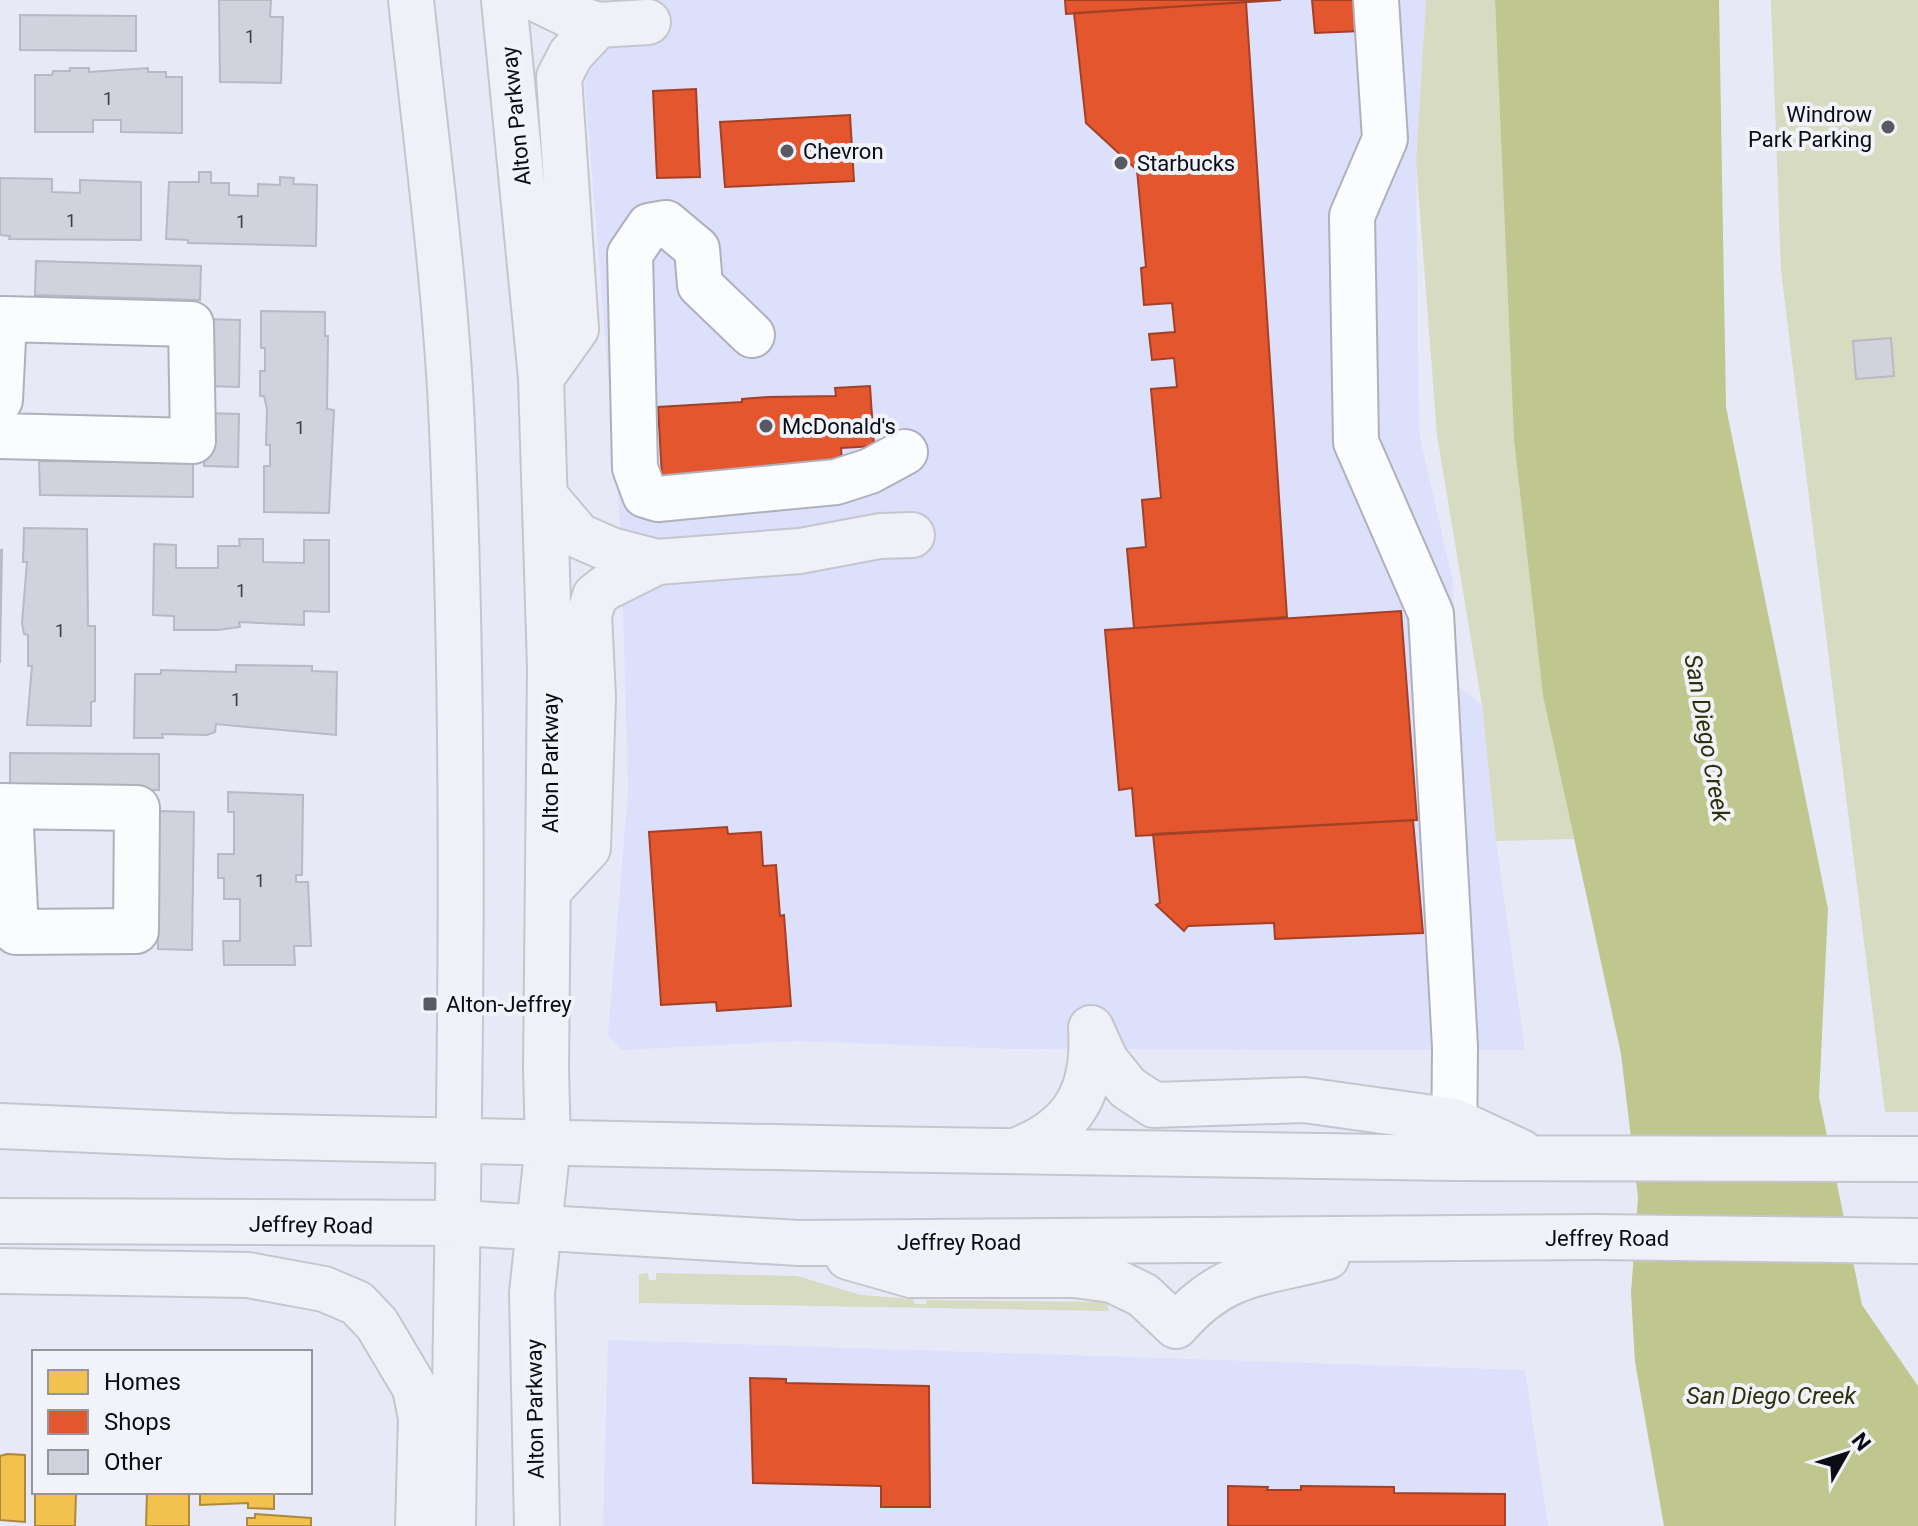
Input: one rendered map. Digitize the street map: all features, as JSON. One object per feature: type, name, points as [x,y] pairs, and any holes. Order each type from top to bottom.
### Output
[{"type":"main road","points":[[411,0],[452,426],[459,765],[461,1140],[453,1526]]},
{"type":"main road","name":"Alton Parkway","points":[[504,0],[541,378],[550,668],[548,1143],[532,1293],[537,1526]]},
{"type":"main road","points":[[538,0],[598,25],[648,22]]},
{"type":"main road","points":[[541,378],[576,329],[559,77],[571,54],[598,25]]},
{"type":"main road","points":[[545,496],[579,536],[611,550],[657,562],[800,551],[880,536],[912,535]]},
{"type":"main road","points":[[550,889],[588,848],[593,697],[589,615],[595,596],[657,562]]},
{"type":"main road","points":[[1015,1151],[1046,1139],[1070,1116],[1093,1062],[1091,1028],[1106,1061],[1128,1088],[1154,1105],[1304,1100],[1534,1159],[1909,1158]]},
{"type":"main road","points":[[0,1126],[230,1136],[1015,1151],[1454,1140]]},
{"type":"main road","name":"Jeffrey Road","points":[[0,1221],[460,1223],[799,1243],[1632,1237],[1913,1241]]},
{"type":"main road","points":[[799,1243],[911,1275],[1074,1275],[1112,1280],[1143,1295],[1176,1326],[1199,1299],[1236,1277],[1398,1239]]},
{"type":"main road","points":[[0,1271],[248,1275],[300,1282],[357,1303],[377,1324],[415,1388],[421,1418],[418,1526]]},
{"type":"lane","points":[[1376,0],[1385,139],[1352,216],[1356,442],[1431,614],[1452,997],[1454,1140]]},
{"type":"lane","points":[[752,335],[700,285],[697,249],[666,223],[649,226],[630,254],[635,468],[645,495],[658,499],[836,482],[870,471],[905,452]]},
{"type":"lane","points":[[0,400],[4,319],[191,324],[193,441],[0,436]]},
{"type":"shaded area","points":[[578,0],[1426,0],[1416,161],[1419,433],[1453,582],[1455,684],[1482,705],[1496,841],[1525,1050],[1011,1049],[798,1041],[622,1050],[608,1036],[628,791],[621,535]]},
{"type":"shaded area","points":[[1426,0],[1495,0],[1514,440],[1543,696],[1574,839],[1496,841],[1482,705],[1437,435],[1416,161]]},
{"type":"shaded area","points":[[1771,0],[1918,0],[1918,1112],[1885,1112],[1781,271]]},
{"type":"shaded area","points":[[648,1273],[649,1280],[656,1280],[656,1273],[797,1276],[861,1295],[913,1299],[915,1304],[926,1304],[927,1300],[1107,1302],[1109,1311],[639,1303],[639,1274]]},
{"type":"shaded area","points":[[608,1340],[1525,1370],[1548,1526],[603,1526]]},
{"type":"water","name":"San Diego Creek","points":[[1495,0],[1719,0],[1726,407],[1828,909],[1819,1097],[1862,1305],[1918,1386],[1918,1526],[1664,1526],[1635,1362],[1631,1293],[1638,1197],[1621,1054],[1543,696],[1514,440]]},
{"type":"building: Homes","points":[[25,1455],[25,1522],[0,1520],[0,1456]]},
{"type":"building: Homes","points":[[35,1494],[76,1494],[75,1526],[35,1526]]},
{"type":"building: Homes","points":[[147,1494],[189,1494],[189,1526],[146,1526]]},
{"type":"building: Homes","points":[[200,1494],[274,1494],[274,1509],[248,1508],[248,1503],[200,1505]]},
{"type":"building: Homes","points":[[255,1514],[311,1518],[311,1526],[247,1526],[247,1518],[255,1518]]},
{"type":"building: Shops","points":[[1065,0],[1281,0],[1066,14]]},
{"type":"building: Shops","points":[[1312,0],[1359,0],[1361,31],[1315,33]]},
{"type":"building: Shops","points":[[1246,2],[1287,617],[1134,628],[1127,549],[1146,547],[1142,500],[1161,498],[1151,389],[1177,387],[1174,358],[1152,360],[1149,334],[1175,332],[1172,303],[1144,305],[1141,268],[1146,267],[1137,170],[1086,123],[1074,13]]},
{"type":"building: Shops","points":[[696,89],[700,177],[657,178],[653,91]]},
{"type":"building: Shops","name":"Chevron","points":[[850,115],[854,181],[725,187],[720,122]]},
{"type":"building: Shops","name":"McDonald's","points":[[870,386],[874,446],[841,448],[842,461],[809,462],[810,474],[662,477],[658,407],[742,402],[742,399],[768,397],[836,396],[835,388]]},
{"type":"building: Shops","points":[[1401,611],[1417,820],[1136,836],[1132,788],[1119,790],[1105,630]]},
{"type":"building: Shops","points":[[1413,820],[1423,933],[1275,939],[1274,923],[1188,926],[1184,931],[1156,905],[1160,903],[1153,834]]},
{"type":"building: Shops","points":[[727,827],[728,834],[761,832],[763,866],[776,865],[780,916],[784,915],[791,1006],[717,1011],[716,1002],[661,1005],[649,832]]},
{"type":"building: Shops","points":[[750,1378],[786,1379],[786,1383],[929,1386],[930,1507],[881,1507],[881,1486],[753,1483]]},
{"type":"building: Shops","points":[[1228,1486],[1268,1487],[1267,1490],[1301,1490],[1301,1486],[1394,1487],[1394,1493],[1505,1494],[1505,1526],[1231,1526],[1228,1525]]},
{"type":"building: Other","points":[[219,0],[271,0],[270,17],[283,17],[281,83],[220,82]]},
{"type":"building: Other","points":[[20,15],[136,16],[136,51],[20,50]]},
{"type":"building: Other","points":[[70,68],[89,68],[89,72],[148,68],[148,72],[166,72],[166,77],[182,77],[182,133],[121,132],[121,120],[93,120],[93,132],[35,132],[35,75],[52,75],[53,71],[70,71]]},
{"type":"building: Other","points":[[199,172],[211,172],[211,183],[229,183],[229,195],[258,196],[258,184],[280,185],[280,177],[294,178],[293,184],[317,185],[316,246],[188,243],[188,240],[166,239],[169,182],[199,182]]},
{"type":"building: Other","points":[[0,178],[52,179],[52,192],[80,193],[80,180],[141,182],[141,240],[9,239],[10,236],[0,235]]},
{"type":"building: Other","points":[[36,261],[201,266],[200,300],[35,295]]},
{"type":"building: Other","points":[[261,311],[325,312],[325,336],[328,336],[327,409],[334,410],[329,513],[264,512],[264,466],[270,466],[270,445],[266,445],[267,409],[264,396],[260,396],[260,371],[265,371],[265,348],[261,348]]},
{"type":"building: Other","points":[[205,319],[240,320],[239,387],[204,386]]},
{"type":"building: Other","points":[[1891,338],[1894,376],[1856,379],[1853,341]]},
{"type":"building: Other","points":[[205,413],[239,414],[238,467],[204,466]]},
{"type":"building: Other","points":[[39,461],[193,463],[193,497],[40,495]]},
{"type":"building: Other","points":[[24,528],[87,529],[88,626],[95,626],[95,701],[91,702],[91,726],[27,725],[32,666],[28,666],[28,635],[24,634],[22,623],[27,562],[23,562]]},
{"type":"building: Other","points":[[239,539],[263,539],[263,562],[304,563],[304,540],[329,540],[329,612],[304,611],[304,625],[239,622],[240,627],[218,630],[174,630],[174,616],[153,615],[154,544],[176,545],[176,568],[218,568],[218,546],[240,546]]},
{"type":"building: Other","points":[[0,550],[2,550],[0,663]]},
{"type":"building: Other","points":[[236,665],[312,666],[312,671],[337,672],[336,735],[216,724],[215,732],[207,735],[162,734],[163,738],[134,738],[135,674],[161,674],[161,670],[236,672]]},
{"type":"building: Other","points":[[10,753],[159,754],[159,790],[10,789]]},
{"type":"building: Other","points":[[228,792],[303,795],[302,875],[296,875],[296,882],[308,882],[311,946],[294,946],[295,965],[224,965],[223,941],[240,941],[240,899],[224,899],[224,878],[218,878],[218,854],[234,854],[234,812],[228,812]]},
{"type":"building: Other","points":[[159,811],[194,812],[192,950],[158,949]]},
{"type":"place","name":"Windrow Park Parking","points":[[1888,127]]},
{"type":"place","name":"Chevron","points":[[787,151]]},
{"type":"place","name":"Starbucks","points":[[1121,163]]},
{"type":"place","name":"McDonald's","points":[[766,426]]},
{"type":"place","name":"Alton-Jeffrey","points":[[430,1004]]}]
